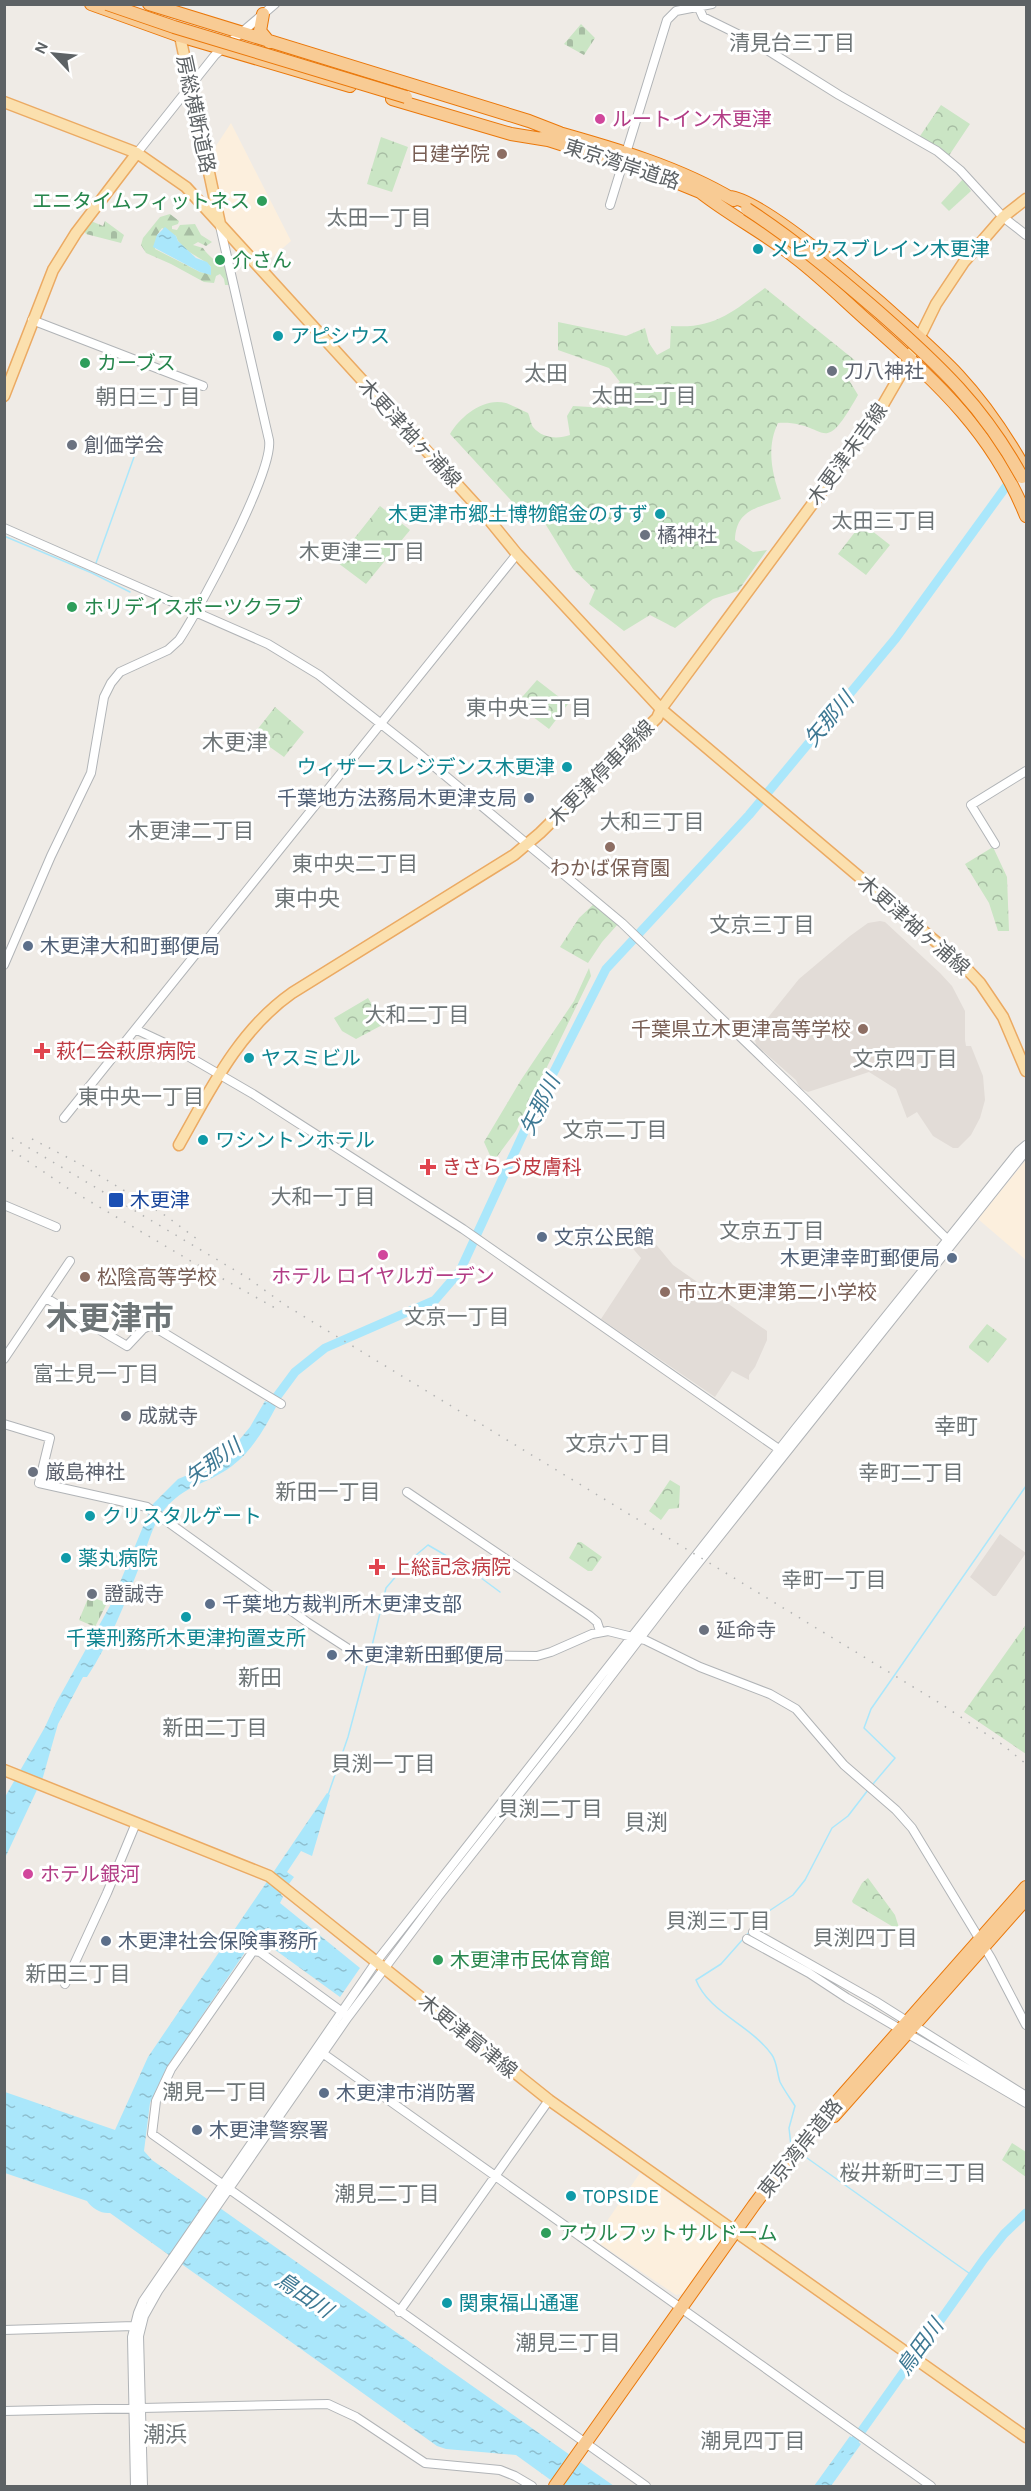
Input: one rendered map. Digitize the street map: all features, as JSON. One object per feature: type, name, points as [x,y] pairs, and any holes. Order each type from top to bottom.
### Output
[{"type":"highway","points":[[91,4],[180,36],[511,134],[548,140]]},
{"type":"highway","name":"東京湾岸道路","points":[[107,4],[174,27],[408,94],[560,133],[746,212]]},
{"type":"highway","name":"東京湾岸道路","points":[[128,4],[548,140],[673,171],[729,197],[849,294],[945,380],[986,429],[1022,481],[1026,500]]},
{"type":"highway","points":[[149,4],[174,9],[239,33],[529,121],[560,133]]},
{"type":"highway","name":"房総横断道路","points":[[174,9],[180,36]]},
{"type":"highway","points":[[263,14],[260,32],[270,42]]},
{"type":"highway","points":[[699,191],[796,258],[909,357],[963,411],[980,432],[1000,465],[1022,481]]},
{"type":"highway","points":[[729,197],[738,198],[750,204],[806,242],[919,337],[977,397],[1014,448],[1022,481],[1026,516]]},
{"type":"highway","name":"東京湾岸道路","points":[[982,1944],[1026,1887]]},
{"type":"highway","name":"東京湾岸道路","points":[[555,2487],[589,2446],[739,2234],[805,2149],[908,2027],[982,1944],[1026,1899]]},
{"type":"highway","name":"東京湾岸道路","points":[[565,2487],[589,2446]]},
{"type":"main road","name":"房総横断道路","points":[[180,36],[220,224]]},
{"type":"main road","points":[[4,102],[137,153],[186,187],[220,224]]},
{"type":"main road","points":[[4,396],[47,282],[60,257],[137,153]]},
{"type":"main road","name":"木更津末吉線","points":[[661,709],[868,429],[951,280],[976,246],[1003,217],[1026,199]]},
{"type":"main road","name":"木更津袖ヶ浦線","points":[[220,224],[486,516],[517,554],[661,709],[961,963],[980,983],[1004,1017],[1026,1071]]},
{"type":"main road","name":"木更津停車場線","points":[[176,1143],[217,1073],[251,1030],[282,1000],[514,855],[657,718],[661,709]]},
{"type":"main road","name":"木更津富津線","points":[[9,1772],[269,1876],[549,2100],[1026,2437]]},
{"type":"street","points":[[137,153],[222,48],[275,4]]},
{"type":"street","points":[[610,205],[667,20],[676,10],[712,4]]},
{"type":"street","points":[[698,6],[703,17],[756,43],[839,95],[937,151],[960,170],[1003,217],[1026,235]]},
{"type":"street","points":[[4,964],[51,856],[91,773],[104,697],[111,683],[120,672],[168,650],[176,643],[196,611],[252,500],[266,463],[270,445],[220,224]]},
{"type":"street","points":[[32,320],[203,386]]},
{"type":"street","points":[[4,528],[196,611],[286,653],[319,675],[526,842],[622,923],[803,1097],[949,1242]]},
{"type":"street","points":[[64,1118],[382,725],[517,554]]},
{"type":"street","points":[[995,844],[971,805],[1026,771]]},
{"type":"street","points":[[137,1030],[167,1044],[217,1073],[483,1242],[786,1456]]},
{"type":"street","points":[[636,1637],[680,1575],[786,1456],[1019,1151],[1026,1145]]},
{"type":"street","points":[[135,2487],[134,2326],[143,2301],[170,2267],[380,1965],[636,1637],[691,1572],[779,1449],[1026,1151]]},
{"type":"street","points":[[4,1206],[56,1227]]},
{"type":"street","points":[[4,1359],[69,1261]]},
{"type":"street","points":[[46,1298],[127,1346],[143,1329],[151,1325],[281,1404]]},
{"type":"street","points":[[4,1424],[50,1438],[39,1483],[147,1507],[346,1649],[369,1659],[444,1655],[537,1656],[600,1631],[608,1631],[636,1637],[700,1667],[790,1704],[844,1765],[907,1821],[982,1944],[1026,2025]]},
{"type":"street","points":[[407,1492],[590,1616],[597,1623],[600,1631]]},
{"type":"street","points":[[694,1543],[709,1544]]},
{"type":"street","points":[[709,1544],[715,1558]]},
{"type":"street","points":[[680,1575],[685,1565],[682,1560]]},
{"type":"street","points":[[691,1572],[702,1571]]},
{"type":"street","points":[[64,1984],[107,1893],[136,1823]]},
{"type":"street","points":[[753,1932],[875,2001],[908,2027],[1026,2103]]},
{"type":"street","points":[[747,1939],[809,1973],[847,1998],[908,2027],[1026,2096]]},
{"type":"street","points":[[345,2014],[256,1951],[250,1953],[171,2069],[154,2106],[152,2133],[225,2188],[646,2487]]},
{"type":"street","points":[[320,2052],[931,2487]]},
{"type":"street","points":[[399,2312],[549,2100]]},
{"type":"street","points":[[143,2487],[136,2407],[141,2327],[149,2305],[170,2267]]},
{"type":"street","points":[[4,2330],[134,2326]]},
{"type":"street","points":[[4,2411],[328,2404],[356,2417],[425,2463],[500,2470],[532,2487]]},
{"type":"shaded area","points":[[231,123],[291,241],[262,266],[222,224],[210,155]]},
{"type":"shaded area","name":"千葉県立木更津高等学校","points":[[885,922],[940,973],[952,986],[965,1011],[966,1046],[971,1046],[983,1076],[985,1100],[980,1118],[971,1135],[958,1148],[953,1148],[933,1136],[917,1112],[907,1118],[896,1089],[869,1072],[808,1092],[800,1088],[796,1080],[756,1045],[755,1039],[766,1020],[799,979],[868,923]]},
{"type":"shaded area","points":[[1026,1160],[1026,1260],[978,1219]]},
{"type":"shaded area","name":"市立木更津第二小学校","points":[[644,1230],[673,1265],[767,1331],[767,1340],[749,1375],[749,1380],[732,1371],[715,1397],[601,1319],[641,1258],[629,1244]]},
{"type":"shaded area","points":[[1000,1534],[1026,1553],[996,1596],[993,1596],[970,1577]]},
{"type":"shaded area","points":[[640,2173],[720,2230],[721,2239],[685,2293],[676,2295],[594,2240]]},
{"type":"green space","points":[[581,24],[595,38],[584,55],[564,44]]},
{"type":"green space","points":[[941,105],[970,124],[948,157],[918,139]]},
{"type":"green space","points":[[381,137],[408,147],[392,192],[367,184]]},
{"type":"green space","points":[[963,179],[971,191],[949,211],[941,203]]},
{"type":"green space","points":[[170,214],[179,221],[178,224],[172,226],[172,229],[177,230],[180,225],[195,224],[201,235],[212,242],[206,246],[198,242],[193,245],[203,248],[214,260],[229,268],[233,285],[225,285],[220,274],[216,276],[214,283],[204,282],[146,253],[141,245],[143,238],[160,217]],"holes":[[[162,228],[176,236],[186,250],[211,267],[211,274],[200,272],[155,249],[157,235]]]},
{"type":"green space","points":[[91,221],[103,226],[105,221],[124,235],[121,243],[86,234],[84,230]]},
{"type":"green space","points":[[765,288],[857,362],[849,380],[858,395],[837,427],[829,433],[795,424],[778,423],[771,451],[775,480],[781,499],[750,511],[739,522],[735,540],[753,552],[767,550],[738,591],[713,599],[675,628],[650,615],[624,631],[589,604],[595,590],[573,569],[539,514],[533,508],[519,509],[450,434],[466,415],[489,403],[506,403],[528,413],[532,426],[537,431],[546,436],[556,437],[570,435],[567,416],[573,406],[607,408],[615,385],[620,382],[609,368],[558,350],[558,322],[626,336],[645,328],[649,343],[657,355],[670,348],[671,326],[700,325],[711,322],[732,311]]},
{"type":"green space","points":[[380,506],[410,530],[366,584],[338,563],[338,559]]},
{"type":"green space","points":[[862,523],[890,545],[866,575],[838,554]]},
{"type":"green space","points":[[537,680],[568,704],[549,729],[516,704]]},
{"type":"green space","points":[[275,707],[304,732],[284,757],[253,735]]},
{"type":"green space","points":[[993,847],[1007,877],[1009,931],[998,931],[989,903],[965,864]]},
{"type":"green space","points":[[595,903],[618,924],[588,963],[560,947],[579,918]]},
{"type":"green space","points":[[589,968],[591,976],[516,1131],[493,1162],[484,1142],[521,1080],[574,1001]]},
{"type":"green space","points":[[368,998],[384,1024],[356,1039],[342,1031],[334,1018]]},
{"type":"green space","points":[[987,1324],[1007,1339],[988,1363],[969,1348]]},
{"type":"green space","points":[[670,1480],[680,1486],[679,1508],[669,1509],[661,1520],[649,1511]]},
{"type":"green space","points":[[578,1542],[602,1557],[592,1571],[588,1571],[569,1558]]},
{"type":"green space","points":[[89,1596],[107,1603],[95,1627],[79,1620]]},
{"type":"green space","points":[[1025,1626],[1026,1628],[1026,1754],[964,1712]]},
{"type":"green space","points":[[868,1878],[895,1915],[900,1931],[853,1903],[862,1883]]},
{"type":"green space","points":[[1012,2143],[1026,2152],[1026,2177],[1002,2160]]},
{"type":"water","points":[[165,227],[196,258],[207,262],[211,267],[211,275],[200,272],[153,247],[157,235]]},
{"type":"water","points":[[265,1401],[276,1407],[246,1454],[223,1472],[180,1495],[160,1516],[110,1636],[87,1677],[83,1677],[58,1724],[43,1777],[5,1858],[5,1797],[111,1604],[152,1505],[178,1479],[214,1464],[231,1450],[250,1427]]},
{"type":"water","points":[[327,1793],[330,1795],[312,1856],[301,1851],[287,1872],[294,1877],[281,1895],[283,1897],[280,1903],[360,1968],[340,1997],[256,1936],[167,2067],[150,2103],[144,2151],[152,2160],[614,2486],[559,2486],[516,2455],[446,2449],[437,2446],[110,2213],[97,2210],[87,2201],[5,2173],[5,2092],[115,2130],[148,2057]]},
{"type":"water","points":[[850,2436],[861,2444],[831,2486],[814,2486]]},
{"type":"waterway","points":[[96,563],[134,457]]},
{"type":"waterway","name":"矢那川","points":[[264,1414],[295,1372],[325,1348],[435,1300],[460,1271],[529,1121],[606,969],[749,815],[896,638],[1026,459]]},
{"type":"waterway","points":[[4,536],[92,573],[130,592]]},
{"type":"waterway","points":[[873,1784],[895,1758],[864,1728],[871,1709],[1026,1486]]},
{"type":"waterway","points":[[370,1654],[386,1588],[409,1561],[428,1545],[469,1569],[500,1592]]},
{"type":"waterway","points":[[328,1795],[348,1737],[368,1662]]},
{"type":"waterway","points":[[791,2146],[789,2128],[795,2106],[780,2082],[774,2058],[753,2035],[710,2001],[696,1980],[721,1964],[766,1913],[793,1895],[805,1880],[832,1828],[848,1816],[868,1790]]},
{"type":"waterway","points":[[800,2153],[973,2276]]},
{"type":"waterway","name":"鳥田川","points":[[848,2450],[984,2259],[1004,2234],[1026,2213]]},
{"type":"railway","points":[[4,1133],[248,1278],[285,1305],[938,1702],[1003,1745],[1026,1764]]},
{"type":"railway","points":[[32,1139],[82,1165],[166,1216],[201,1242]]},
{"type":"railway","points":[[4,1145],[69,1189],[277,1309]]},
{"type":"place","name":"ルートイン木更津","points":[[600,119]]},
{"type":"place","name":"日建学院","points":[[502,154]]},
{"type":"place","name":"エニタイムフィットネス","points":[[262,201]]},
{"type":"place","name":"メビウスブレイン木更津","points":[[758,249]]},
{"type":"place","name":"介さん","points":[[220,260]]},
{"type":"place","name":"アピシウス","points":[[278,336]]},
{"type":"place","name":"カーブス","points":[[85,363]]},
{"type":"place","name":"刀八神社","points":[[832,371]]},
{"type":"place","name":"創価学会","points":[[72,445]]},
{"type":"place","name":"木更津市郷土博物館金のすず","points":[[660,514]]},
{"type":"place","name":"橘神社","points":[[645,535]]},
{"type":"place","name":"ホリデイスポーツクラブ","points":[[72,607]]},
{"type":"place","name":"ウィザースレジデンス木更津","points":[[567,767]]},
{"type":"place","name":"千葉地方法務局木更津支局","points":[[529,798]]},
{"type":"place","name":"わかば保育園","points":[[610,847]]},
{"type":"place","name":"木更津大和町郵便局","points":[[28,946]]},
{"type":"place","name":"千葉県立木更津高等学校","points":[[863,1029]]},
{"type":"place","name":"萩仁会萩原病院","points":[[42,1051]]},
{"type":"place","name":"ヤスミビル","points":[[249,1058]]},
{"type":"place","name":"ワシントンホテル","points":[[203,1140]]},
{"type":"place","name":"きさらづ皮膚科","points":[[428,1167]]},
{"type":"place","name":"木更津","points":[[116,1200]]},
{"type":"place","name":"文京公民館","points":[[542,1237]]},
{"type":"place","name":"ホテル ロイヤルガーデン","points":[[383,1255]]},
{"type":"place","name":"木更津幸町郵便局","points":[[952,1258]]},
{"type":"place","name":"松陰高等学校","points":[[85,1277]]},
{"type":"place","name":"市立木更津第二小学校","points":[[665,1292]]},
{"type":"place","name":"成就寺","points":[[126,1416]]},
{"type":"place","name":"厳島神社","points":[[33,1472]]},
{"type":"place","name":"クリスタルゲート","points":[[90,1516]]},
{"type":"place","name":"薬丸病院","points":[[66,1558]]},
{"type":"place","name":"上総記念病院","points":[[377,1567]]},
{"type":"place","name":"證誠寺","points":[[92,1594]]},
{"type":"place","name":"千葉地方裁判所木更津支部","points":[[210,1604]]},
{"type":"place","name":"千葉刑務所木更津拘置支所","points":[[186,1617]]},
{"type":"place","name":"延命寺","points":[[704,1630]]},
{"type":"place","name":"木更津新田郵便局","points":[[332,1655]]},
{"type":"place","name":"ホテル銀河","points":[[28,1874]]},
{"type":"place","name":"木更津社会保険事務所","points":[[106,1941]]},
{"type":"place","name":"木更津市民体育館","points":[[438,1960]]},
{"type":"place","name":"木更津市消防署","points":[[324,2093]]},
{"type":"place","name":"木更津警察署","points":[[197,2130]]},
{"type":"place","name":"TOPSIDE","points":[[571,2196]]},
{"type":"place","name":"アウルフットサルドーム","points":[[546,2233]]},
{"type":"place","name":"関東福山通運","points":[[447,2303]]},
{"type":"district","name":"清見台三丁目","points":[[792,43]]},
{"type":"district","name":"太田一丁目","points":[[379,218]]},
{"type":"district","name":"太田","points":[[546,373]]},
{"type":"district","name":"太田二丁目","points":[[644,396]]},
{"type":"district","name":"朝日三丁目","points":[[148,397]]},
{"type":"district","name":"太田三丁目","points":[[884,521]]},
{"type":"district","name":"木更津三丁目","points":[[362,552]]},
{"type":"district","name":"東中央三丁目","points":[[529,708]]},
{"type":"district","name":"木更津","points":[[235,742]]},
{"type":"district","name":"大和三丁目","points":[[652,822]]},
{"type":"district","name":"木更津二丁目","points":[[191,831]]},
{"type":"district","name":"東中央二丁目","points":[[355,864]]},
{"type":"district","name":"東中央","points":[[307,898]]},
{"type":"district","name":"文京三丁目","points":[[762,925]]},
{"type":"district","name":"大和二丁目","points":[[417,1015]]},
{"type":"district","name":"文京四丁目","points":[[905,1059]]},
{"type":"district","name":"東中央一丁目","points":[[141,1097]]},
{"type":"district","name":"文京二丁目","points":[[615,1130]]},
{"type":"district","name":"大和一丁目","points":[[323,1197]]},
{"type":"district","name":"文京五丁目","points":[[772,1231]]},
{"type":"district","name":"文京一丁目","points":[[457,1317]]},
{"type":"district","name":"木更津市","points":[[110,1318]]},
{"type":"district","name":"富士見一丁目","points":[[96,1374]]},
{"type":"district","name":"幸町","points":[[956,1426]]},
{"type":"district","name":"文京六丁目","points":[[618,1444]]},
{"type":"district","name":"幸町二丁目","points":[[911,1473]]},
{"type":"district","name":"新田一丁目","points":[[328,1492]]},
{"type":"district","name":"幸町一丁目","points":[[834,1580]]},
{"type":"district","name":"新田","points":[[260,1677]]},
{"type":"district","name":"新田二丁目","points":[[215,1728]]},
{"type":"district","name":"貝渕一丁目","points":[[383,1764]]},
{"type":"district","name":"貝渕二丁目","points":[[550,1809]]},
{"type":"district","name":"貝渕","points":[[646,1822]]},
{"type":"district","name":"貝渕三丁目","points":[[718,1921]]},
{"type":"district","name":"貝渕四丁目","points":[[865,1938]]},
{"type":"district","name":"新田三丁目","points":[[78,1974]]},
{"type":"district","name":"潮見一丁目","points":[[215,2092]]},
{"type":"district","name":"桜井新町三丁目","points":[[913,2173]]},
{"type":"district","name":"潮見二丁目","points":[[387,2194]]},
{"type":"district","name":"潮見三丁目","points":[[568,2343]]},
{"type":"district","name":"潮浜","points":[[165,2434]]},
{"type":"district","name":"潮見四丁目","points":[[753,2441]]}]
